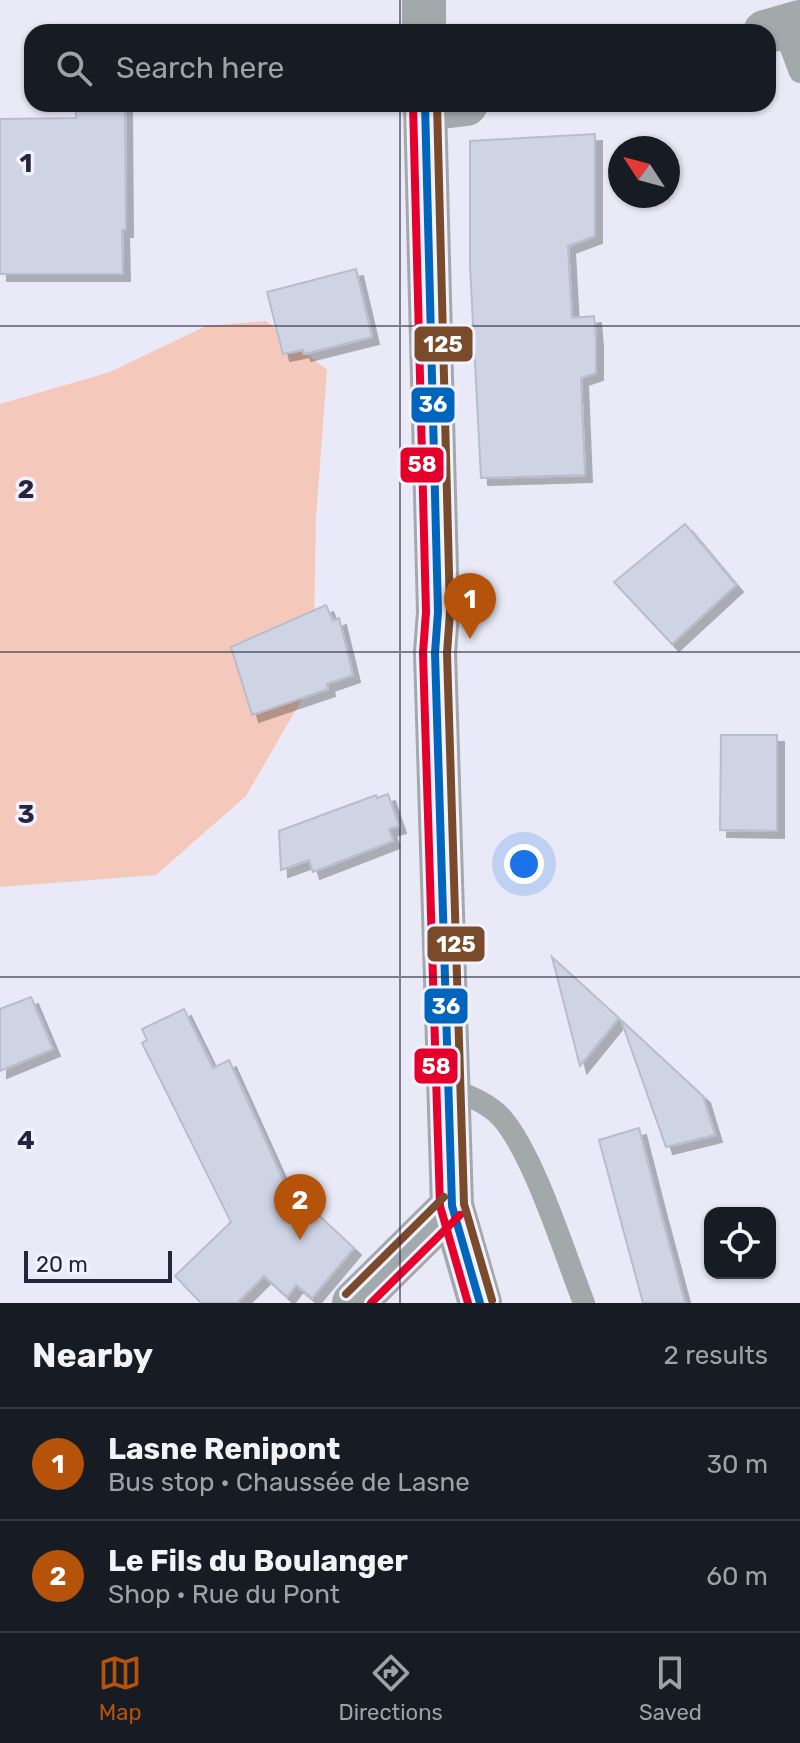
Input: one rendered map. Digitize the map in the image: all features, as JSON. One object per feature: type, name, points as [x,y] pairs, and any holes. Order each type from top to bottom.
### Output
[{"type":"street","points":[[424,0],[424,24]]},
{"type":"street","points":[[439,112],[448,1087],[452,1206],[480,1303]]},
{"type":"street","points":[[354,1303],[452,1206]]},
{"type":"lane","points":[[782,27],[800,72]]},
{"type":"lane","points":[[448,1087],[487,1105],[502,1118],[526,1158],[584,1303]]},
{"type":"shaded area","points":[[266,321],[327,370],[316,518],[313,680],[246,796],[156,875],[0,887],[0,404],[110,372],[206,326]]},
{"type":"building","points":[[76,112],[125,112],[126,230],[122,230],[123,274],[0,274],[0,119],[76,118]]},
{"type":"building","points":[[595,134],[595,236],[568,246],[572,318],[594,316],[596,339],[596,373],[581,378],[585,475],[481,478],[470,266],[470,141]]},
{"type":"building","points":[[356,269],[372,337],[304,354],[303,350],[283,354],[267,292]]},
{"type":"building","points":[[685,524],[736,585],[672,644],[614,582]]},
{"type":"building","points":[[326,605],[333,621],[339,618],[353,675],[327,684],[328,689],[252,715],[231,647]]},
{"type":"building","points":[[721,735],[777,735],[777,831],[720,830]]},
{"type":"building","points":[[388,794],[399,826],[389,829],[393,841],[313,872],[309,860],[281,870],[279,831],[376,795],[377,798]]},
{"type":"building","points":[[552,957],[619,1018],[580,1066]]},
{"type":"building","points":[[31,997],[53,1049],[0,1071],[0,1009]]},
{"type":"building","points":[[184,1009],[213,1068],[229,1060],[285,1184],[354,1248],[312,1298],[296,1285],[287,1297],[264,1276],[237,1303],[201,1303],[175,1276],[231,1222],[142,1043],[147,1040],[142,1029]]},
{"type":"building","points":[[621,1020],[703,1096],[715,1135],[666,1147]]},
{"type":"building","points":[[639,1128],[685,1303],[643,1303],[599,1140]]},
{"type":"transit line","name":"58","points":[[413,112],[426,612],[423,653],[440,1206],[468,1303]]},
{"type":"transit line","name":"36","points":[[425,112],[438,612],[435,653],[452,1206],[480,1303]]},
{"type":"transit line","name":"125","points":[[437,112],[450,612],[447,653],[464,1204],[492,1300]]},
{"type":"transit line","name":"125","points":[[346,1294],[444,1197]]},
{"type":"transit line","name":"58","points":[[371,1303],[460,1215]]},
{"type":"place","name":"Lasne Renipont","points":[[470,639]]},
{"type":"place","name":"Le Fils du Boulanger","points":[[300,1240]]}]
